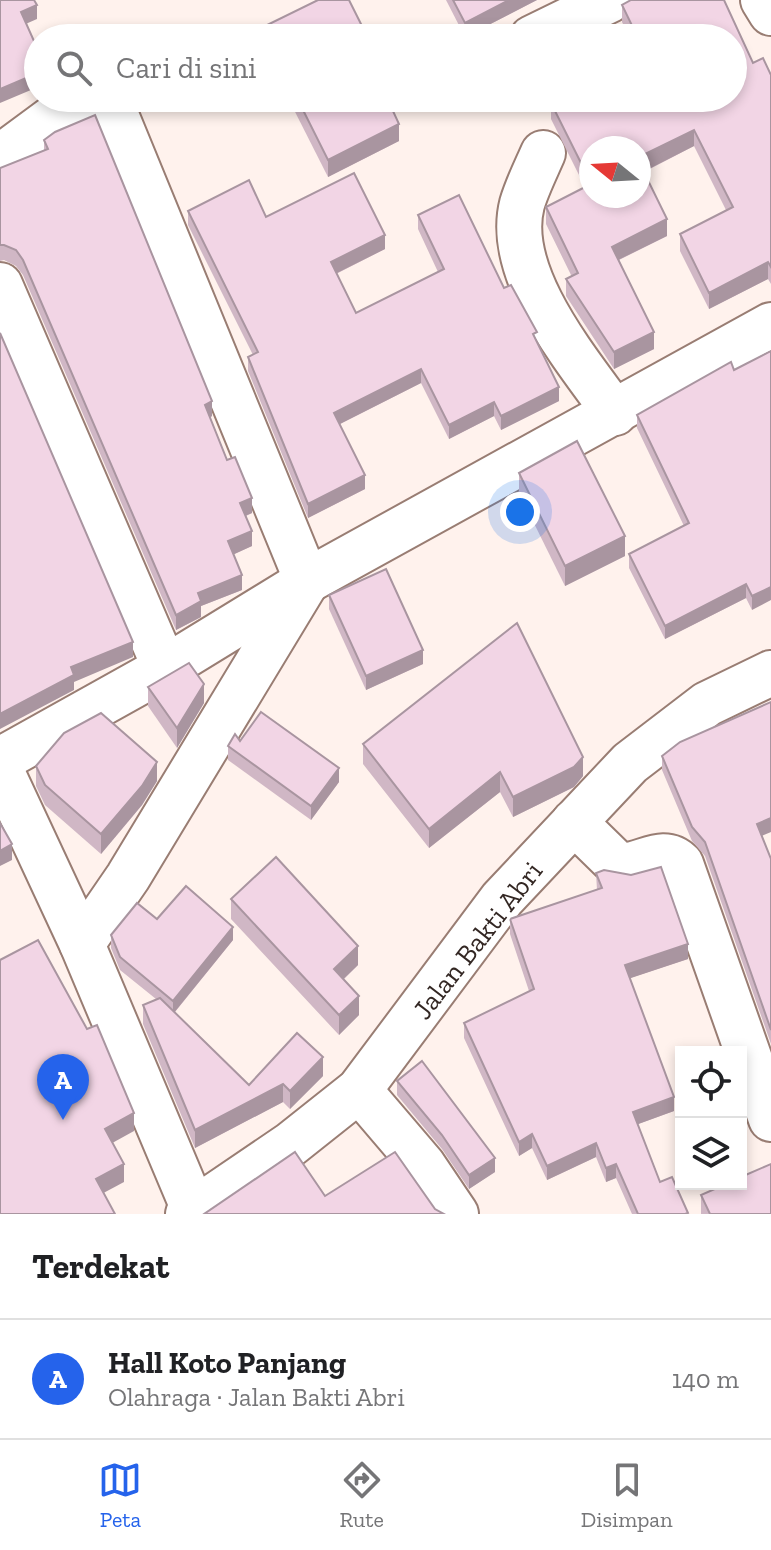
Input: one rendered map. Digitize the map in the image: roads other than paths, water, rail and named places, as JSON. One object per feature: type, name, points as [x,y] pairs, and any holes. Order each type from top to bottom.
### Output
[{"type":"street","points":[[561,24],[610,0]]},
{"type":"street","points":[[763,0],[771,13]]},
{"type":"street","points":[[0,157],[61,112]]},
{"type":"street","points":[[114,112],[307,581]]},
{"type":"street","points":[[543,153],[522,205],[522,257],[560,336],[615,413]]},
{"type":"street","points":[[0,285],[165,668]]},
{"type":"street","points":[[0,760],[165,668],[307,581],[771,325]]},
{"type":"street","points":[[82,944],[128,877],[307,581]]},
{"type":"street","name":"Jalan Bakti Abri","points":[[191,1212],[291,1144],[359,1090],[502,899],[630,763],[707,704],[771,673]]},
{"type":"street","points":[[0,768],[82,944],[191,1212]]},
{"type":"street","points":[[574,822],[618,865],[626,866],[662,855],[670,856],[681,864],[771,1119]]},
{"type":"street","points":[[359,1090],[423,1165],[456,1214]]},
{"type":"place","name":"Hall Koto Panjang","points":[[63,1120]]}]
